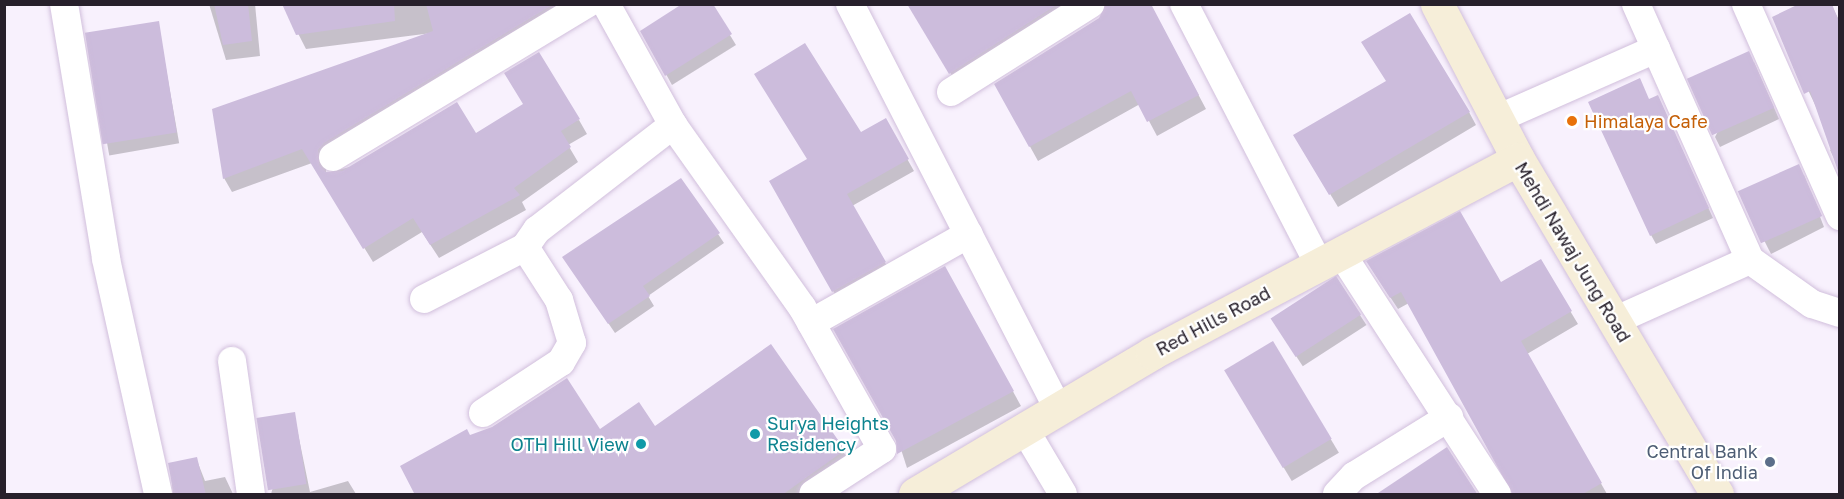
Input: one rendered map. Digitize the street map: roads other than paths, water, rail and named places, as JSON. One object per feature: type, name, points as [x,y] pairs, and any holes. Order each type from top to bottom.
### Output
[{"type":"street","points":[[64,4],[106,259],[159,495]]},
{"type":"street","points":[[850,4],[1059,410]]},
{"type":"street","points":[[951,92],[1090,4]]},
{"type":"street","points":[[1184,4],[1330,259],[1449,417],[1497,495]]},
{"type":"street","name":"Mehdi Nawaj Jung Road","points":[[1437,4],[1518,159],[1717,495]]},
{"type":"street","points":[[1636,4],[1750,260],[1804,299],[1839,313]]},
{"type":"street","points":[[1746,4],[1839,216]]},
{"type":"street","points":[[333,157],[606,6],[673,125],[811,324],[882,449],[813,495]]},
{"type":"street","points":[[1497,119],[1656,50]]},
{"type":"street","points":[[424,298],[525,247],[537,230],[673,125]]},
{"type":"street","name":"Red Hills Road","points":[[933,490],[1059,410],[1330,259],[1518,159]]},
{"type":"street","points":[[811,324],[969,234]]},
{"type":"street","points":[[483,413],[561,362],[572,343],[559,300],[525,247]]},
{"type":"street","points":[[1614,321],[1750,260]]},
{"type":"street","points":[[232,361],[251,495]]},
{"type":"street","points":[[1337,495],[1354,476],[1449,417]]},
{"type":"street","points":[[1025,430],[1063,495]]},
{"type":"place","name":"Himalaya Cafe","points":[[1572,121]]},
{"type":"place","name":"Surya Heights Residency","points":[[755,434]]},
{"type":"place","name":"OTH Hill View","points":[[641,444]]},
{"type":"place","name":"Central Bank Of India","points":[[1770,462]]}]
